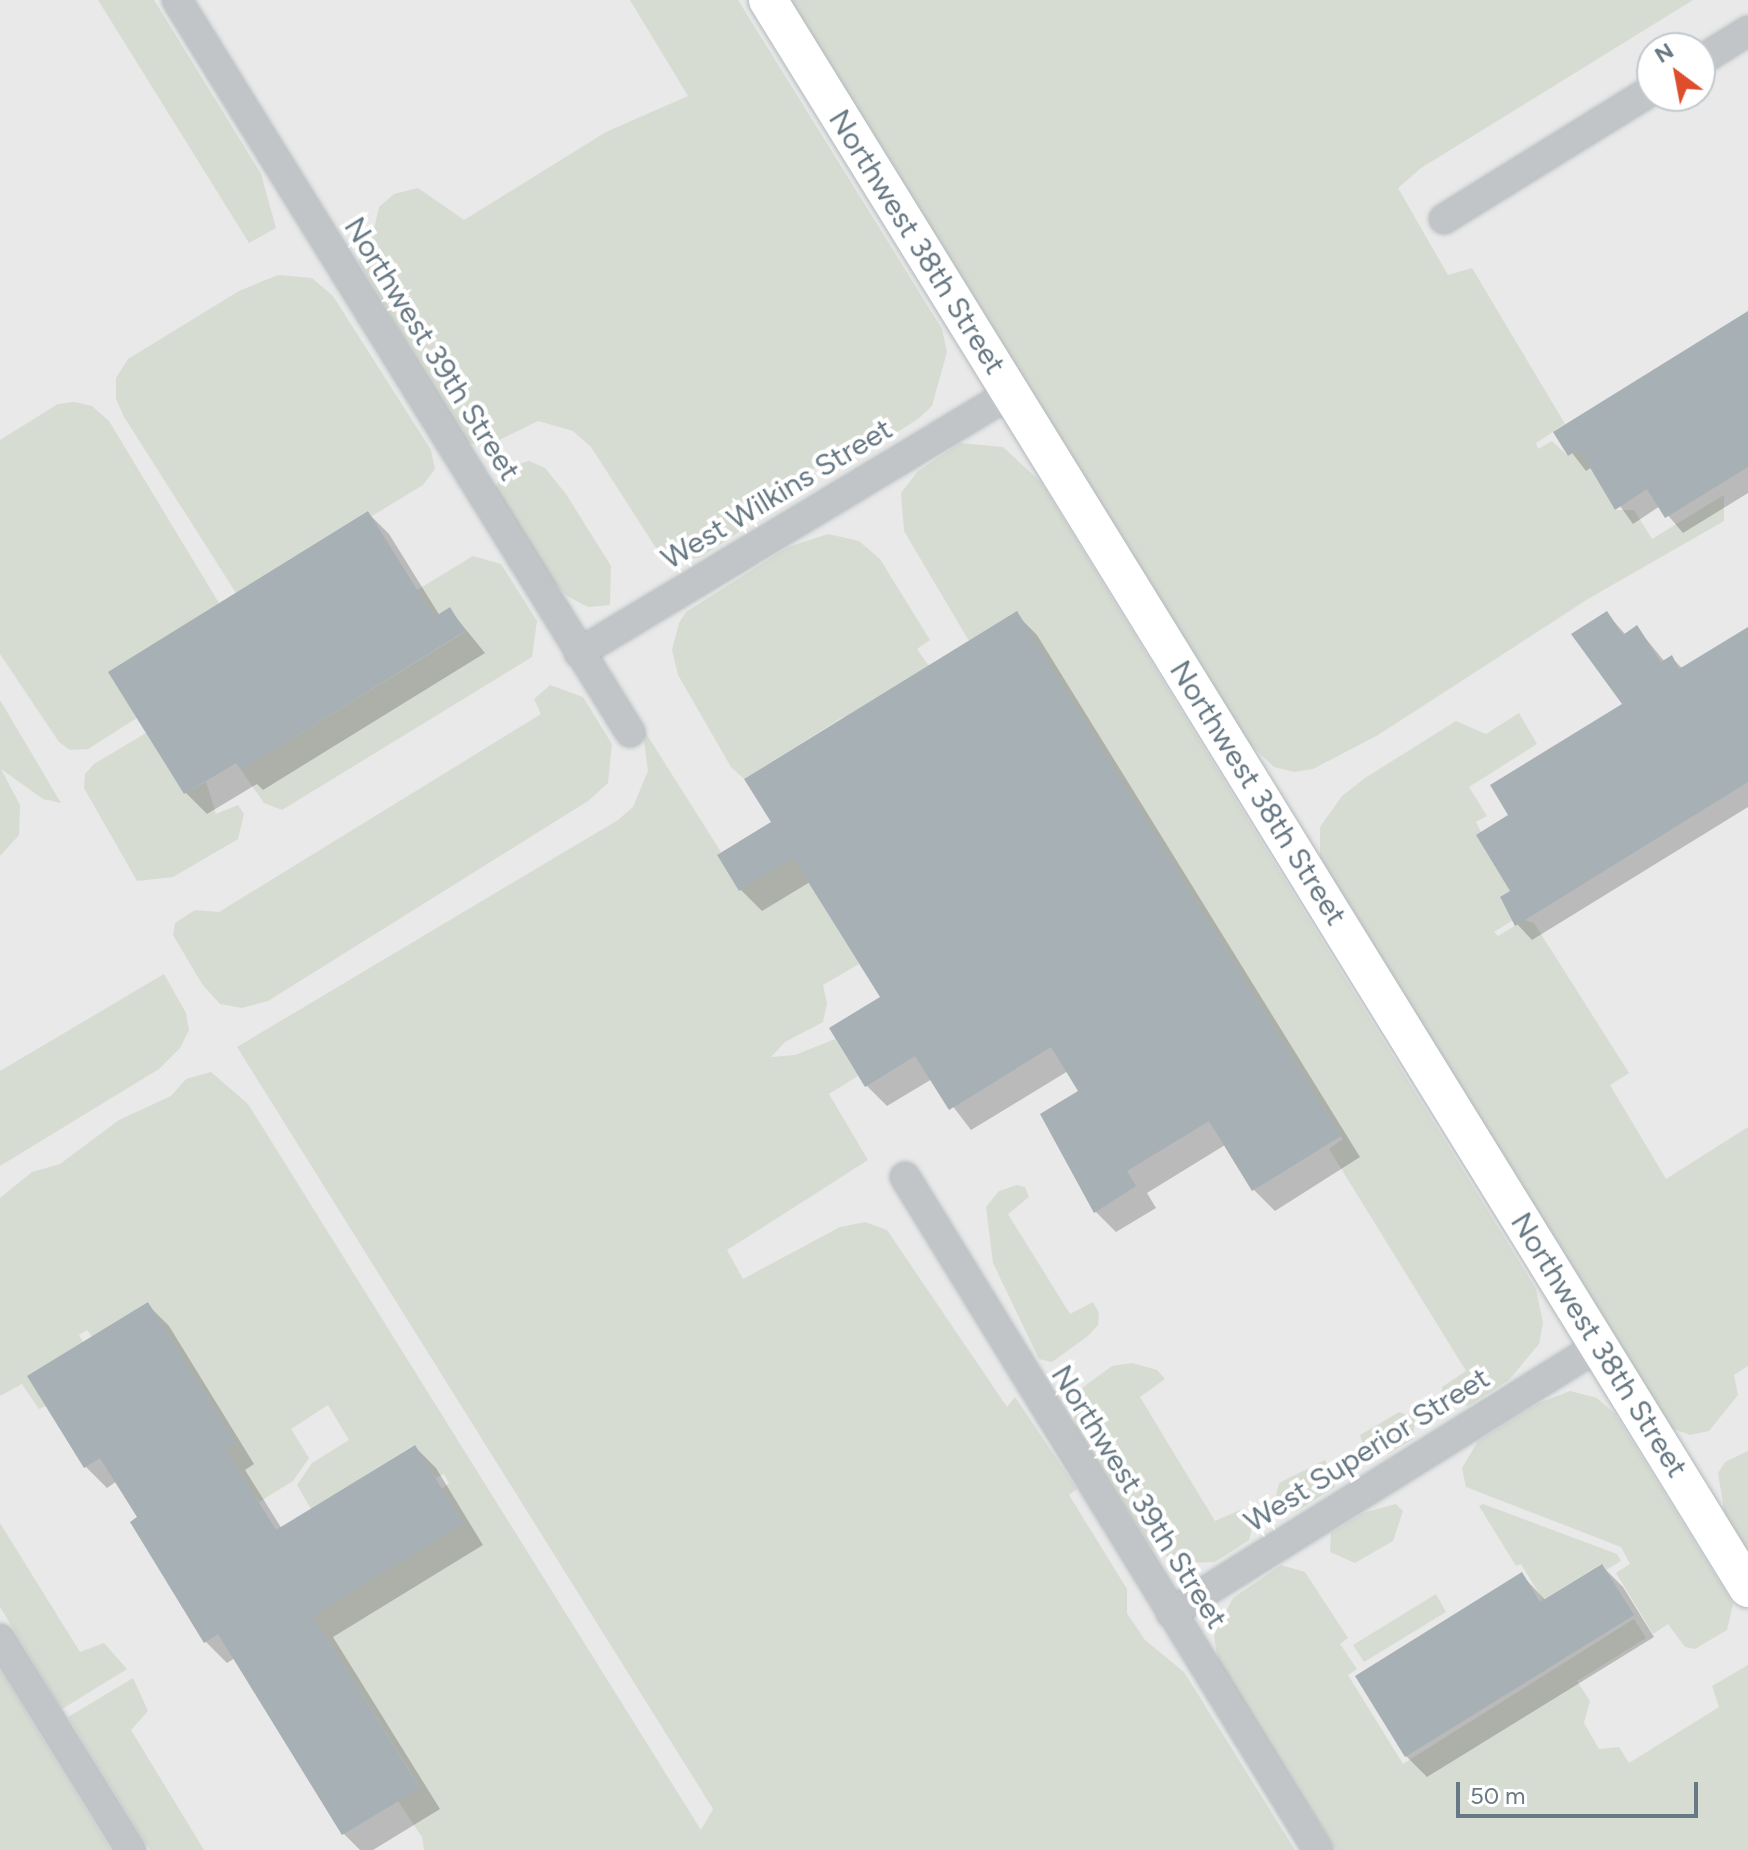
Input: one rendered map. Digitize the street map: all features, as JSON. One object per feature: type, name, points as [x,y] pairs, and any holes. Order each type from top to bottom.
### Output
[{"type":"main road","name":"Northwest 38th Street","points":[[768,0],[1748,1588]]},
{"type":"street","name":"Northwest 39th Street","points":[[177,0],[630,732]]},
{"type":"street","points":[[1716,51],[1748,31]]},
{"type":"street","points":[[1444,219],[1636,100]]},
{"type":"street","name":"West Wilkins Street","points":[[579,653],[1011,393]]},
{"type":"street","name":"Northwest 39th Street","points":[[905,1177],[1318,1850]]},
{"type":"street","name":"West Superior Street","points":[[1171,1613],[1600,1345]]},
{"type":"street","points":[[0,1639],[131,1850]]},
{"type":"shaded area","points":[[0,0],[1748,0],[1748,1850],[0,1850]]},
{"type":"shaded area","points":[[98,0],[154,0],[261,174],[276,228],[249,243]]},
{"type":"shaded area","points":[[630,0],[738,0],[942,329],[947,352],[932,406],[918,419],[882,442],[865,435],[746,513],[742,530],[701,557],[684,561],[656,548],[591,447],[573,431],[538,421],[487,446],[466,443],[358,261],[370,247],[379,207],[394,194],[418,188],[464,220],[606,132],[688,96]]},
{"type":"shaded area","points":[[788,0],[1693,0],[1641,32],[1636,32],[1636,35],[1421,168],[1398,188],[1448,275],[1472,268],[1565,424],[1536,443],[1538,449],[1552,441],[1568,456],[1579,449],[1615,510],[1634,510],[1652,539],[1724,495],[1724,521],[1588,599],[1378,735],[1313,769],[1294,772],[1274,767],[1237,732]]},
{"type":"shaded area","points":[[278,275],[312,278],[333,296],[431,450],[435,469],[423,485],[372,516],[368,511],[236,593],[124,417],[116,399],[116,378],[128,359],[239,291]]},
{"type":"shaded area","points":[[74,402],[92,406],[109,421],[219,603],[137,718],[88,749],[70,750],[59,742],[0,654],[0,440],[58,404]]},
{"type":"shaded area","points":[[960,443],[1003,447],[1040,481],[1536,1289],[1543,1323],[1539,1344],[1509,1380],[1469,1406],[1450,1404],[1443,1397],[1442,1387],[1466,1371],[1329,1149],[1343,1139],[1017,612],[969,641],[904,531],[901,493],[918,471]]},
{"type":"shaded area","points":[[529,461],[545,468],[566,494],[611,566],[610,605],[588,607],[567,596],[549,577],[495,489],[505,468]]},
{"type":"shaded area","points":[[828,534],[859,541],[880,559],[930,640],[917,649],[929,666],[847,723],[843,717],[744,779],[731,767],[678,675],[672,650],[679,623],[686,612],[788,547]]},
{"type":"shaded area","points":[[473,556],[501,564],[537,621],[532,657],[282,810],[264,803],[241,770],[465,632],[450,607],[434,617],[417,590]]},
{"type":"shaded area","points":[[550,685],[583,697],[612,744],[608,783],[588,801],[268,1001],[242,1008],[220,1004],[202,984],[173,935],[175,923],[195,910],[219,912],[541,714],[534,699]]},
{"type":"shaded area","points":[[0,700],[61,803],[43,799],[1,769],[20,805],[19,835],[0,856]]},
{"type":"shaded area","points":[[1519,713],[1537,744],[1469,787],[1487,816],[1476,822],[1513,894],[1500,898],[1508,912],[1521,915],[1494,932],[1498,936],[1524,920],[1534,923],[1629,1073],[1610,1085],[1666,1179],[1748,1127],[1748,1366],[1734,1375],[1738,1395],[1709,1431],[1690,1435],[1666,1426],[1320,858],[1320,827],[1342,796],[1365,778],[1456,721],[1486,734]]},
{"type":"shaded area","points":[[635,716],[721,852],[717,855],[739,891],[793,858],[859,964],[823,985],[827,1003],[823,1022],[785,1042],[771,1057],[795,1055],[835,1039],[858,1076],[829,1094],[868,1160],[727,1250],[743,1279],[840,1227],[865,1222],[887,1230],[1007,1407],[1015,1397],[1077,1489],[1069,1495],[1127,1589],[1127,1613],[1145,1640],[1184,1672],[1295,1850],[424,1850],[422,1837],[398,1801],[420,1787],[313,1616],[463,1523],[442,1489],[449,1483],[444,1474],[436,1478],[414,1445],[311,1509],[297,1485],[312,1463],[349,1440],[328,1405],[291,1429],[309,1458],[293,1481],[259,1502],[225,1448],[235,1442],[148,1302],[92,1337],[87,1330],[79,1335],[83,1342],[46,1406],[39,1409],[22,1384],[0,1396],[0,1198],[32,1172],[60,1164],[119,1120],[171,1096],[186,1079],[211,1072],[248,1104],[701,1830],[713,1809],[237,1047],[618,820],[633,807],[648,771],[643,733]]},
{"type":"shaded area","points":[[146,733],[184,794],[206,782],[216,814],[238,805],[244,814],[238,839],[173,877],[137,881],[84,788],[85,774],[94,764]]},
{"type":"shaded area","points":[[164,974],[186,1013],[189,1030],[180,1048],[159,1069],[0,1166],[0,1071]]},
{"type":"shaded area","points":[[1017,1185],[1025,1187],[1029,1197],[1008,1214],[1070,1314],[1093,1302],[1099,1313],[1098,1325],[1088,1336],[1052,1362],[1039,1359],[993,1263],[986,1207],[999,1191]]},
{"type":"shaded area","points":[[1132,1363],[1157,1370],[1165,1379],[1140,1397],[1215,1521],[1240,1510],[1253,1524],[1249,1540],[1215,1562],[1180,1563],[1152,1548],[1077,1432],[1073,1409],[1082,1388],[1112,1366]]},
{"type":"shaded area","points":[[1570,1391],[1597,1398],[1615,1414],[1733,1604],[1727,1630],[1695,1649],[1685,1647],[1668,1624],[1653,1634],[1616,1573],[1630,1564],[1621,1547],[1466,1487],[1462,1468],[1478,1441],[1539,1403]]},
{"type":"shaded area","points":[[1399,1412],[1415,1418],[1413,1439],[1388,1454],[1367,1456],[1360,1435]]},
{"type":"shaded area","points":[[1748,1451],[1748,1554],[1725,1516],[1718,1473],[1725,1462]]},
{"type":"shaded area","points":[[1325,1460],[1335,1487],[1297,1511],[1287,1511],[1276,1495],[1279,1483]]},
{"type":"shaded area","points":[[1396,1504],[1403,1511],[1393,1541],[1355,1563],[1330,1552],[1331,1533],[1363,1513]]},
{"type":"shaded area","points":[[1483,1504],[1617,1554],[1621,1561],[1606,1570],[1601,1564],[1543,1600],[1521,1564],[1516,1566],[1479,1506]]},
{"type":"shaded area","points":[[0,1523],[80,1652],[104,1643],[127,1669],[62,1709],[0,1607]]},
{"type":"shaded area","points":[[1281,1565],[1305,1572],[1348,1638],[1340,1644],[1357,1669],[1348,1675],[1403,1764],[1634,1619],[1646,1638],[1577,1681],[1590,1701],[1584,1723],[1599,1749],[1619,1747],[1629,1763],[1719,1707],[1712,1686],[1748,1665],[1748,1850],[1336,1850],[1219,1663],[1216,1649],[1214,1635],[1233,1598]]},
{"type":"shaded area","points":[[1436,1594],[1446,1612],[1364,1662],[1353,1645]]},
{"type":"shaded area","points":[[0,1670],[111,1850],[0,1850]]},
{"type":"shaded area","points":[[133,1678],[148,1711],[131,1730],[204,1850],[150,1850],[68,1717]]},
{"type":"building","points":[[1748,311],[1748,467],[1665,518],[1647,489],[1615,510],[1579,449],[1568,456],[1553,432]]},
{"type":"building","points":[[368,511],[434,617],[450,607],[465,631],[241,770],[236,763],[184,794],[108,672]]},
{"type":"building","points":[[1017,611],[1341,1136],[1252,1191],[1209,1121],[1127,1171],[1136,1186],[1094,1213],[1040,1114],[1078,1091],[1051,1047],[949,1110],[915,1056],[865,1087],[829,1028],[880,997],[793,858],[739,891],[717,855],[771,822],[744,779]]},
{"type":"building","points":[[1607,611],[1623,635],[1637,625],[1661,662],[1672,655],[1679,669],[1748,627],[1748,782],[1515,926],[1500,897],[1510,891],[1476,835],[1508,815],[1490,785],[1622,704],[1571,634]]},
{"type":"building","points":[[148,1302],[235,1442],[225,1448],[276,1530],[415,1445],[463,1523],[313,1616],[420,1788],[342,1835],[218,1634],[204,1643],[130,1522],[137,1517],[100,1458],[84,1468],[27,1376]]},
{"type":"building","points":[[1602,1564],[1634,1615],[1405,1757],[1355,1676],[1522,1572],[1540,1602]]}]
